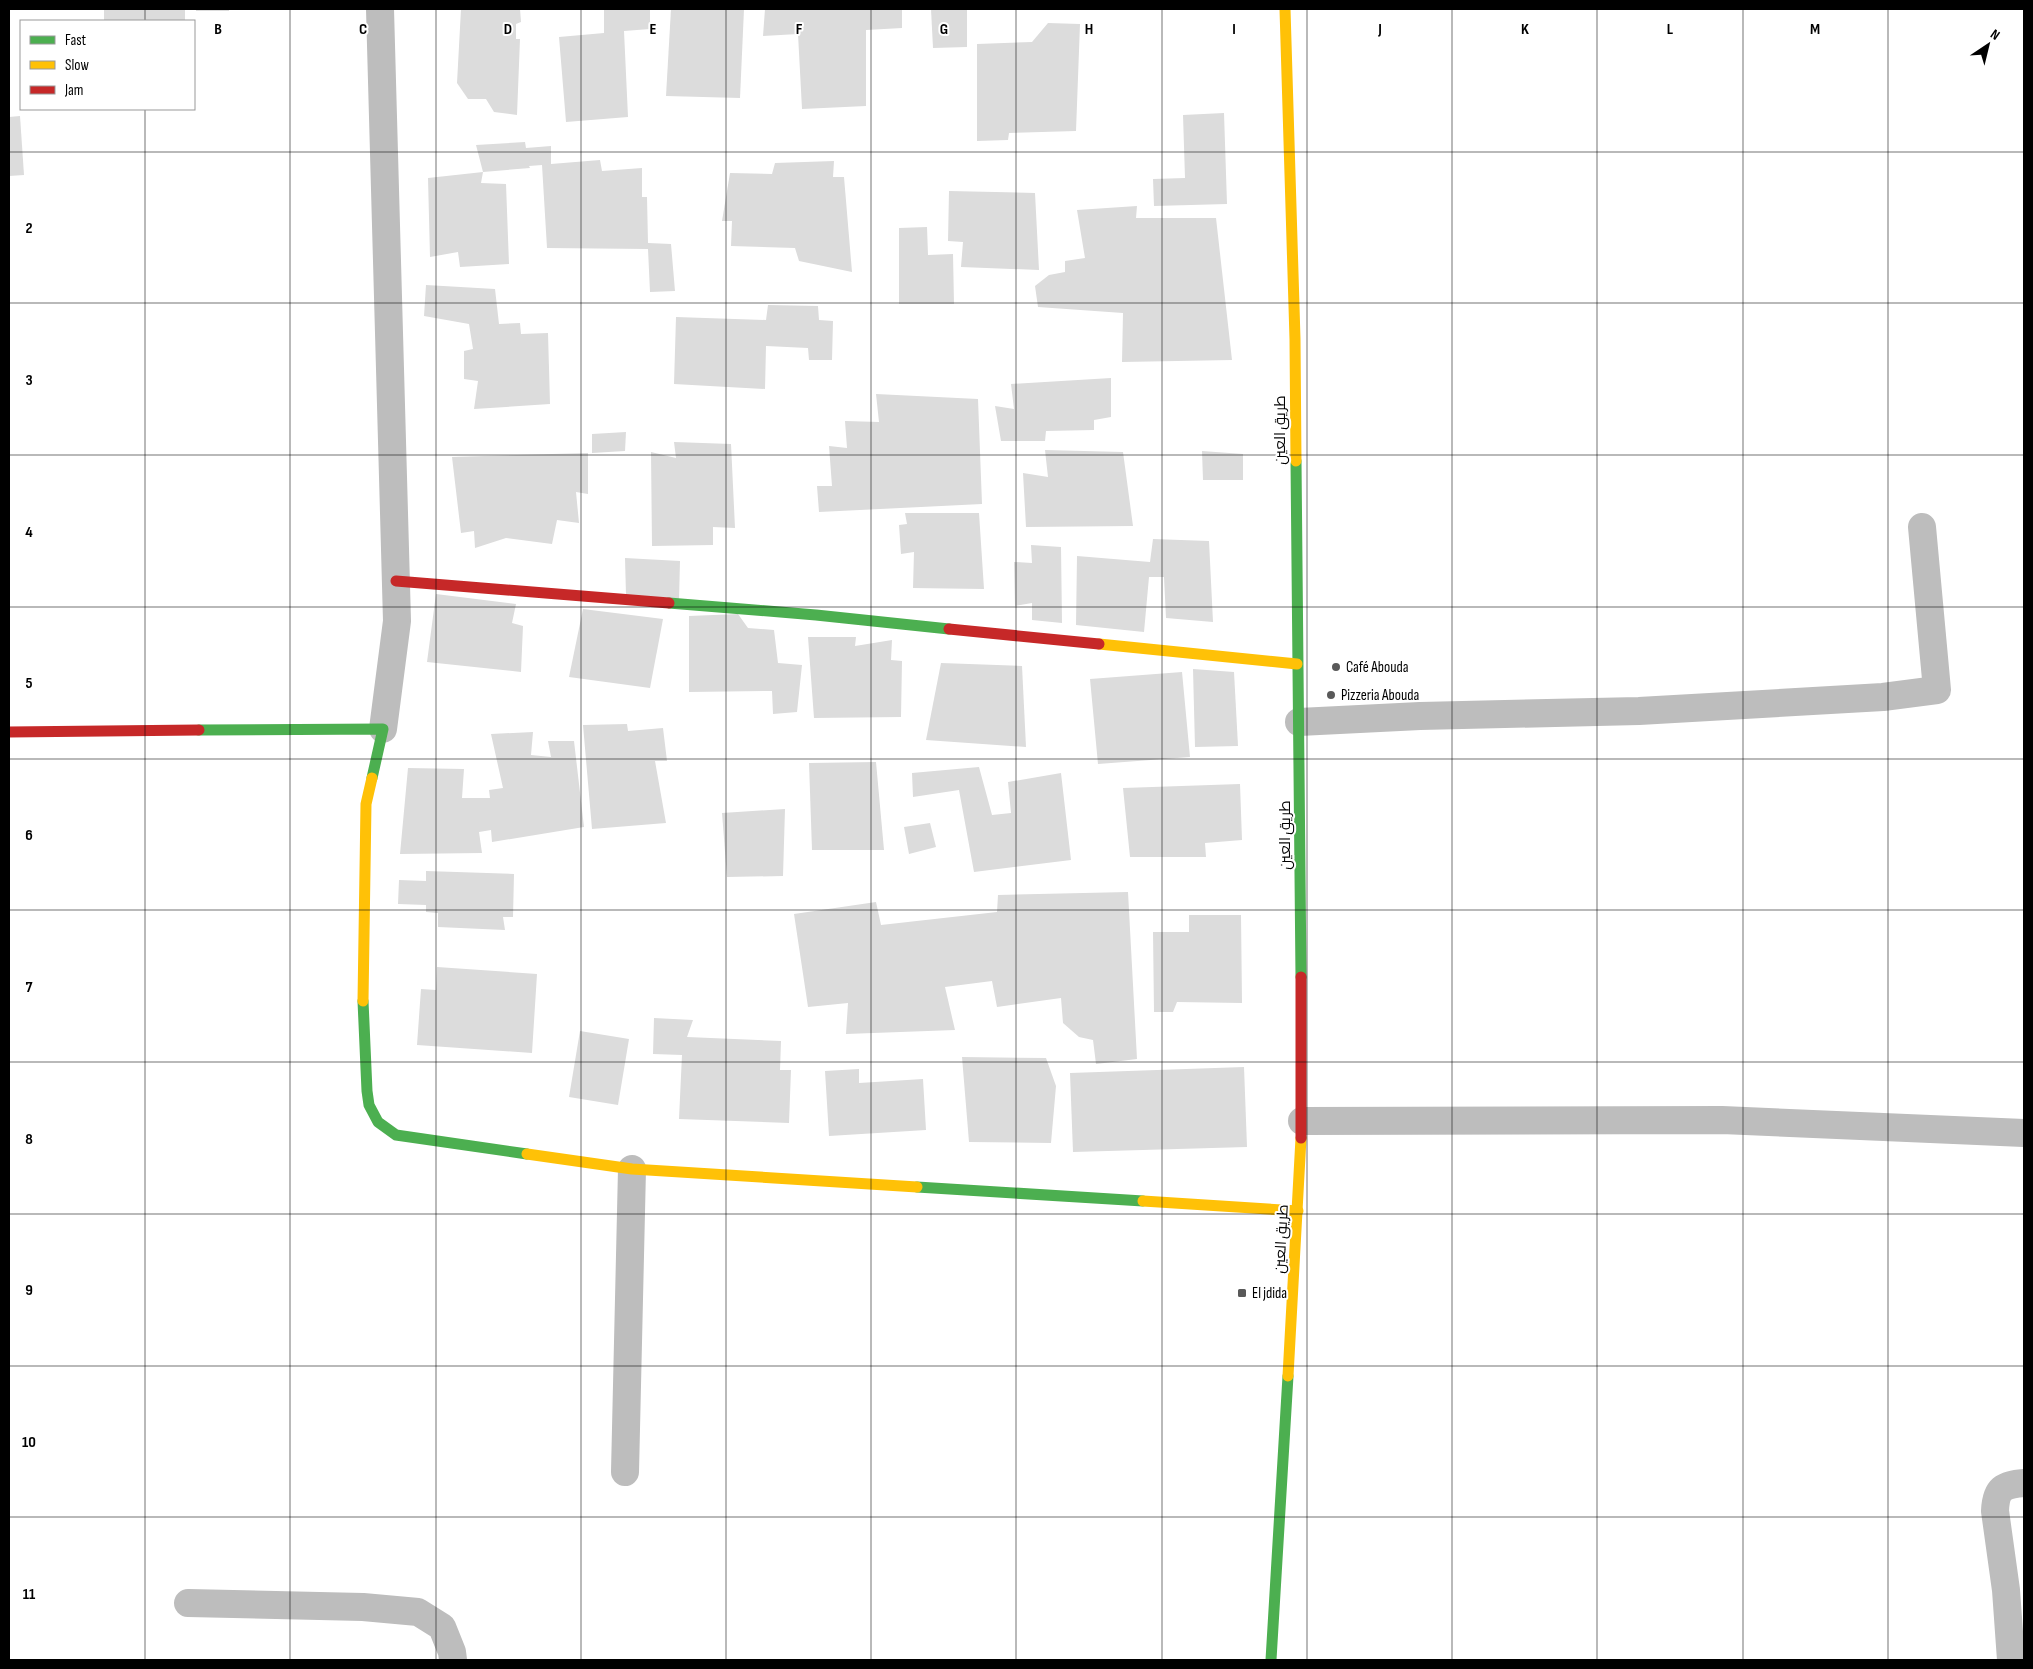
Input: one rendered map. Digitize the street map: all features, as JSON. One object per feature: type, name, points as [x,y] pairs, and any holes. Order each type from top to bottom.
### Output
[{"type":"street","points":[[380,9],[397,621],[383,729],[366,804],[363,1004],[367,1091],[369,1106],[378,1122],[396,1135],[632,1169],[1298,1211]]},
{"type":"street","name":"طريق العين","points":[[1271,1660],[1302,1121],[1295,339],[1285,9]]},
{"type":"street","points":[[1299,722],[1420,716],[1639,711],[1883,697],[1936,690],[1922,527]]},
{"type":"street","points":[[396,581],[816,615],[1297,664]]},
{"type":"street","points":[[9,732],[317,728],[383,729]]},
{"type":"street","points":[[1302,1121],[1722,1120],[2024,1133]]},
{"type":"street","points":[[625,1472],[632,1169]]},
{"type":"street","points":[[2011,1660],[2006,1590],[1995,1511],[1998,1493],[2004,1486],[2024,1483]]},
{"type":"street","points":[[188,1603],[363,1607],[418,1612],[442,1627],[452,1652],[453,1660]]},
{"type":"building","points":[[104,9],[185,9],[185,20],[104,20]]},
{"type":"building","points":[[196,9],[229,9],[229,11],[196,11]]},
{"type":"building","points":[[461,9],[520,9],[521,22],[516,24],[516,39],[520,39],[517,115],[494,112],[486,99],[468,99],[457,83]]},
{"type":"building","points":[[604,9],[650,9],[650,29],[624,31],[628,117],[566,122],[559,37],[604,33]]},
{"type":"building","points":[[671,9],[744,9],[740,98],[666,96]]},
{"type":"building","points":[[765,9],[902,9],[902,28],[866,30],[866,106],[802,109],[798,34],[763,36]]},
{"type":"building","points":[[931,9],[967,9],[967,47],[933,48]]},
{"type":"building","points":[[1048,23],[1080,24],[1076,131],[1009,133],[1008,140],[977,141],[977,44],[1032,42]]},
{"type":"building","points":[[1224,113],[1227,204],[1154,206],[1153,179],[1185,178],[1183,115]]},
{"type":"building","points":[[20,116],[24,175],[9,176],[9,117]]},
{"type":"building","points":[[525,142],[526,148],[551,146],[551,164],[600,160],[602,171],[642,168],[642,197],[647,197],[648,243],[671,244],[675,291],[650,292],[648,249],[547,248],[542,165],[529,166],[530,168],[483,172],[476,145]]},
{"type":"building","points":[[834,161],[833,177],[844,177],[852,272],[799,261],[795,248],[731,246],[732,221],[722,221],[730,173],[772,174],[775,163]]},
{"type":"building","points":[[483,172],[481,183],[506,184],[509,264],[460,267],[458,252],[430,257],[428,178]]},
{"type":"building","points":[[949,191],[1035,193],[1039,270],[961,267],[963,242],[948,241]]},
{"type":"building","points":[[1137,206],[1136,218],[1216,218],[1232,360],[1122,362],[1123,313],[1038,307],[1035,286],[1049,275],[1065,272],[1065,261],[1085,258],[1077,210]]},
{"type":"building","points":[[927,227],[928,255],[953,254],[954,304],[899,304],[899,228]]},
{"type":"building","points":[[426,285],[495,289],[499,324],[520,323],[521,334],[548,333],[550,404],[474,409],[478,381],[464,379],[464,351],[473,349],[469,324],[424,316]]},
{"type":"building","points":[[768,305],[818,306],[819,320],[833,321],[832,360],[809,360],[808,348],[766,346],[765,389],[674,384],[676,317],[766,320]]},
{"type":"building","points":[[1111,378],[1111,417],[1094,420],[1094,430],[1046,431],[1045,441],[1001,441],[995,406],[1014,409],[1011,384]]},
{"type":"building","points":[[876,394],[978,399],[982,504],[819,512],[817,486],[832,486],[829,446],[847,448],[845,421],[879,422]]},
{"type":"building","points":[[626,432],[625,451],[592,453],[592,434]]},
{"type":"building","points":[[674,442],[731,444],[735,528],[713,527],[713,545],[652,546],[651,452],[676,458]]},
{"type":"building","points":[[1045,450],[1123,452],[1133,526],[1026,527],[1023,473],[1048,477]]},
{"type":"building","points":[[1202,451],[1243,454],[1243,480],[1203,480]]},
{"type":"building","points":[[588,453],[588,494],[576,492],[579,523],[557,520],[552,544],[506,538],[475,548],[474,531],[461,533],[452,457]]},
{"type":"building","points":[[905,513],[979,513],[984,589],[913,588],[914,552],[901,554],[899,525],[907,524]]},
{"type":"building","points":[[1153,539],[1209,541],[1213,622],[1166,618],[1164,577],[1149,577],[1144,632],[1076,625],[1077,556],[1150,562]]},
{"type":"building","points":[[1031,545],[1061,547],[1062,623],[1032,620],[1032,603],[1015,606],[1014,562],[1032,563]]},
{"type":"building","points":[[625,558],[680,561],[679,600],[626,595]]},
{"type":"building","points":[[436,594],[516,604],[512,623],[523,626],[521,672],[427,662]]},
{"type":"building","points":[[583,609],[663,619],[650,688],[569,677]]},
{"type":"building","points":[[738,614],[748,628],[774,630],[778,663],[802,665],[797,712],[773,714],[772,691],[689,692],[689,616]]},
{"type":"building","points":[[808,637],[856,637],[855,646],[892,640],[891,660],[902,661],[901,717],[814,718]]},
{"type":"building","points":[[941,663],[1022,666],[1026,747],[926,740]]},
{"type":"building","points":[[1193,669],[1234,672],[1238,746],[1195,747]]},
{"type":"building","points":[[1182,672],[1190,757],[1098,764],[1090,679]]},
{"type":"building","points":[[627,724],[628,731],[663,728],[667,761],[655,761],[666,823],[592,829],[583,725]]},
{"type":"building","points":[[533,732],[531,755],[551,757],[548,741],[574,741],[584,827],[492,842],[491,830],[479,832],[482,853],[400,854],[408,768],[464,769],[462,798],[490,798],[489,790],[503,788],[491,734]]},
{"type":"building","points":[[876,762],[884,850],[812,850],[809,763]]},
{"type":"building","points":[[979,767],[992,815],[1011,813],[1008,782],[1061,773],[1071,860],[974,872],[959,790],[913,797],[912,773]]},
{"type":"building","points":[[1240,784],[1242,840],[1205,843],[1206,857],[1130,857],[1123,788]]},
{"type":"building","points":[[785,809],[783,876],[727,877],[722,813]]},
{"type":"building","points":[[930,823],[936,847],[909,854],[904,827]]},
{"type":"building","points":[[426,871],[514,874],[513,917],[503,917],[505,930],[438,927],[438,913],[426,912],[426,905],[398,904],[399,880],[426,881]]},
{"type":"building","points":[[1128,892],[1137,1059],[1096,1064],[1093,1040],[1079,1037],[1063,1023],[1061,998],[997,1007],[992,981],[945,987],[955,1030],[846,1034],[848,1003],[808,1007],[794,914],[876,902],[881,925],[997,912],[998,895]]},
{"type":"building","points":[[1189,915],[1241,915],[1242,1003],[1177,1002],[1173,1012],[1154,1012],[1153,932],[1189,932]]},
{"type":"building","points":[[437,967],[537,974],[532,1053],[417,1045],[421,989],[436,990]]},
{"type":"building","points":[[654,1018],[693,1020],[687,1037],[781,1041],[780,1070],[791,1070],[789,1123],[679,1119],[682,1055],[653,1054]]},
{"type":"building","points":[[580,1031],[629,1039],[618,1105],[569,1097]]},
{"type":"building","points":[[962,1057],[1046,1058],[1056,1086],[1051,1143],[969,1142]]},
{"type":"building","points":[[1244,1067],[1247,1147],[1073,1152],[1070,1073]]},
{"type":"building","points":[[859,1069],[859,1083],[923,1079],[926,1130],[829,1136],[825,1071]]},
{"type":"traffic: fast","points":[[1296,461],[1301,977]]},
{"type":"traffic: fast","points":[[669,603],[816,615],[949,629]]},
{"type":"traffic: fast","points":[[199,730],[383,729],[372,778]]},
{"type":"traffic: fast","points":[[363,1001],[367,1091],[369,1105],[378,1122],[396,1135],[527,1154]]},
{"type":"traffic: fast","points":[[917,1187],[1143,1201]]},
{"type":"traffic: fast","points":[[1271,1660],[1288,1376]]},
{"type":"traffic: slow","points":[[1285,9],[1295,339],[1296,461]]},
{"type":"traffic: slow","points":[[1099,644],[1297,664]]},
{"type":"traffic: slow","points":[[363,1001],[366,804],[372,778]]},
{"type":"traffic: slow","points":[[1288,1376],[1301,1138]]},
{"type":"traffic: slow","points":[[527,1154],[632,1169],[917,1187]]},
{"type":"traffic: slow","points":[[1143,1201],[1298,1211]]},
{"type":"traffic: jam","points":[[396,581],[669,603]]},
{"type":"traffic: jam","points":[[949,629],[1099,644]]},
{"type":"traffic: jam","points":[[9,732],[199,730]]},
{"type":"traffic: jam","points":[[1301,977],[1301,1138]]},
{"type":"place","name":"Café Abouda","points":[[1336,667]]},
{"type":"place","name":"Pizzeria Abouda","points":[[1331,695]]},
{"type":"place","name":"El jdida","points":[[1242,1293]]}]
